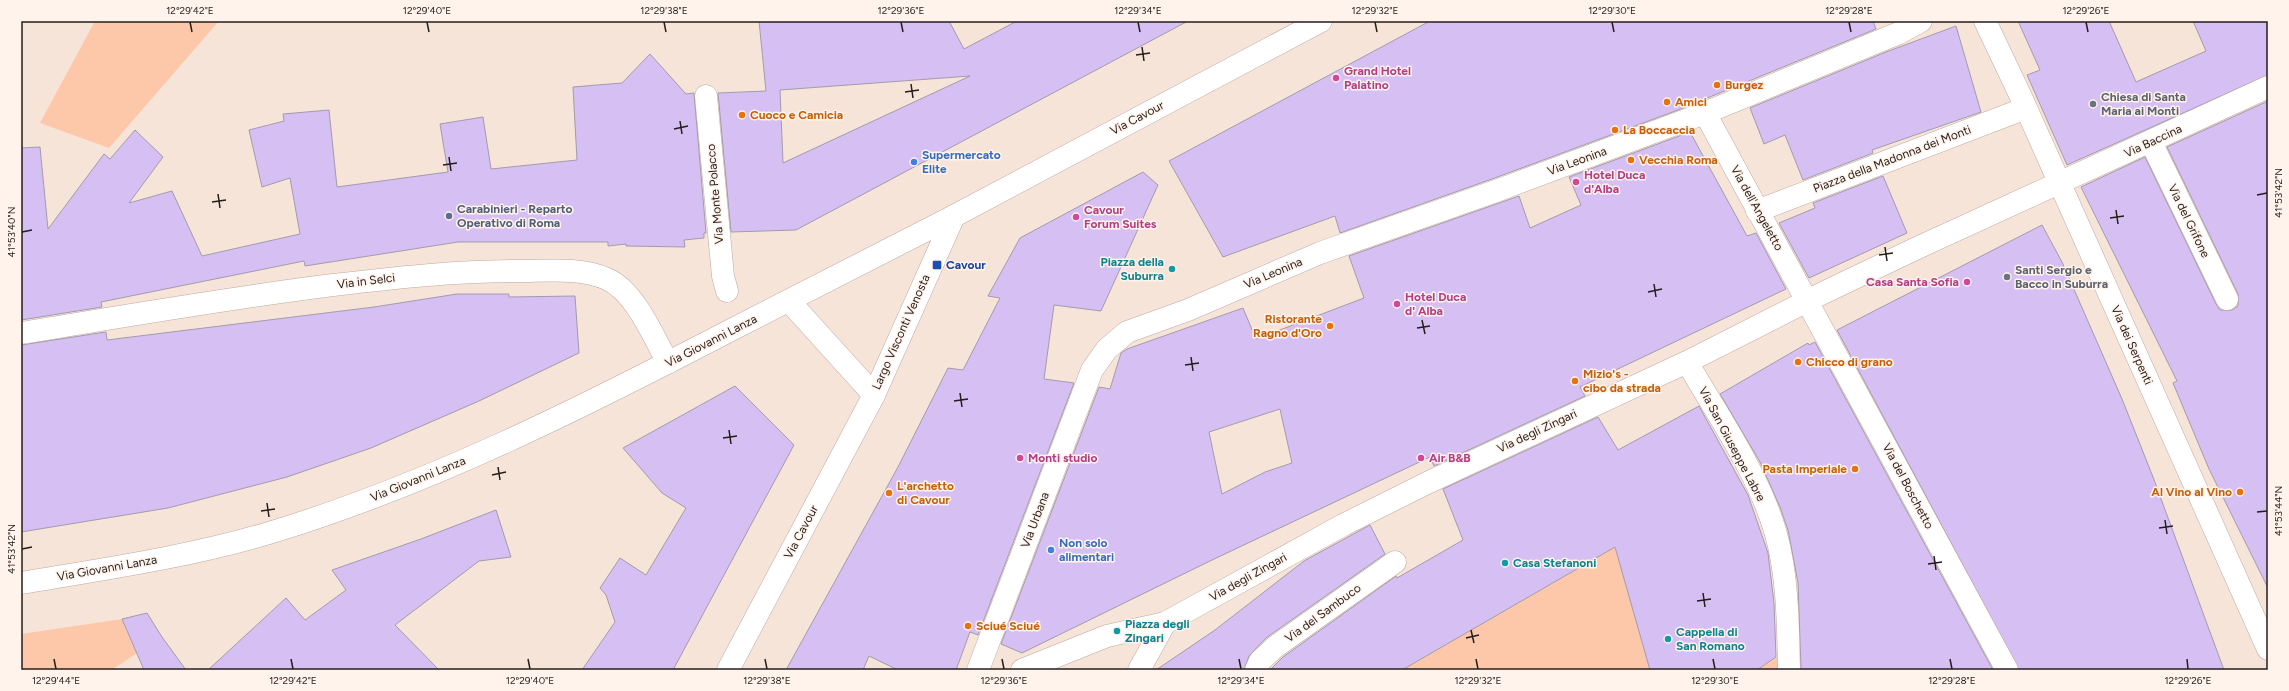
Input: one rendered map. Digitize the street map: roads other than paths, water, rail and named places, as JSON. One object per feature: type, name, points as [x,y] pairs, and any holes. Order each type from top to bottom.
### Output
[{"type":"street","name":"Via Cavour","points":[[954,216],[1321,21]]},
{"type":"street","name":"Via Leonina","points":[[1092,370],[1107,349],[1127,332],[1188,310],[1320,253],[1496,191],[1705,113],[1899,33],[1921,21]]},
{"type":"street","name":"Via dei Serpenti","points":[[1985,21],[2026,108],[2268,649]]},
{"type":"street","name":"Via Baccina","points":[[2060,184],[2268,87]]},
{"type":"street","name":"Via Monte Polacco","points":[[706,96],[723,276],[727,291]]},
{"type":"street","name":"Piazza della Madonna dei Monti","points":[[1757,211],[2026,108]]},
{"type":"street","name":"Via dell'Angeletto","points":[[1705,113],[1757,211],[1808,302]]},
{"type":"street","name":"Via del Grifone","points":[[2151,142],[2227,299]]},
{"type":"street","name":"Via degli Zingari","points":[[1165,623],[1372,510],[1687,362],[1914,249],[2060,184]]},
{"type":"street","points":[[789,301],[954,216]]},
{"type":"street","name":"Largo Visconti Venosta","points":[[789,301],[874,395],[954,216]]},
{"type":"street","name":"Via in Selci","points":[[21,333],[235,298],[398,277],[446,272],[568,271],[597,275],[616,283],[638,309],[668,363]]},
{"type":"street","name":"Via Giovanni Lanza","points":[[21,583],[122,567],[216,548],[357,504],[425,478],[505,442],[668,363],[789,301]]},
{"type":"street","name":"Via del Boschetto","points":[[1808,302],[2007,670]]},
{"type":"street","name":"Via San Giuseppe Labre","points":[[1687,362],[1752,476],[1776,533],[1784,581],[1789,670]]},
{"type":"street","name":"Via Urbana","points":[[978,670],[1092,370]]},
{"type":"street","name":"Via Cavour","points":[[728,670],[874,395]]},
{"type":"street","name":"Via del Sambuco","points":[[1256,670],[1260,661],[1275,647],[1395,562]]},
{"type":"street","points":[[1022,670],[1107,636],[1165,623]]},
{"type":"street","points":[[1139,670],[1165,623]]},
{"type":"place","name":"Grand Hotel Palatino","points":[[1336,78]]},
{"type":"place","name":"Burgez","points":[[1717,85]]},
{"type":"place","name":"Amici","points":[[1667,102]]},
{"type":"place","name":"Chiesa di Santa Maria ai Monti","points":[[2093,104]]},
{"type":"place","name":"Cuoco e Camicia","points":[[742,115]]},
{"type":"place","name":"La Boccaccia","points":[[1615,130]]},
{"type":"place","name":"Vecchia Roma","points":[[1631,160]]},
{"type":"place","name":"Supermercato Elite","points":[[914,162]]},
{"type":"place","name":"Hotel Duca d'Alba","points":[[1576,182]]},
{"type":"place","name":"Carabinieri - Reparto Operativo di Roma","points":[[449,216]]},
{"type":"place","name":"Cavour Forum Suites","points":[[1076,217]]},
{"type":"place","name":"Cavour","points":[[937,265]]},
{"type":"place","name":"Piazza della Suburra","points":[[1172,269]]},
{"type":"place","name":"Santi Sergio e Bacco in Suburra","points":[[2007,277]]},
{"type":"place","name":"Casa Santa Sofia","points":[[1967,282]]},
{"type":"place","name":"Hotel Duca d' Alba","points":[[1397,304]]},
{"type":"place","name":"Ristorante Ragno d'Oro","points":[[1330,326]]},
{"type":"place","name":"Chicco di grano","points":[[1798,362]]},
{"type":"place","name":"Mizio's - cibo da strada","points":[[1575,381]]},
{"type":"place","name":"Monti studio","points":[[1020,458]]},
{"type":"place","name":"Air B&B","points":[[1421,458]]},
{"type":"place","name":"Pasta Imperiale","points":[[1855,469]]},
{"type":"place","name":"Al Vino al Vino","points":[[2240,492]]},
{"type":"place","name":"L'archetto di Cavour","points":[[889,493]]},
{"type":"place","name":"Non solo alimentari","points":[[1051,550]]},
{"type":"place","name":"Casa Stefanoni","points":[[1505,563]]},
{"type":"place","name":"Sciué Sciué","points":[[968,626]]},
{"type":"place","name":"Piazza degli Zingari","points":[[1117,631]]},
{"type":"place","name":"Cappella di San Romano","points":[[1668,639]]}]
